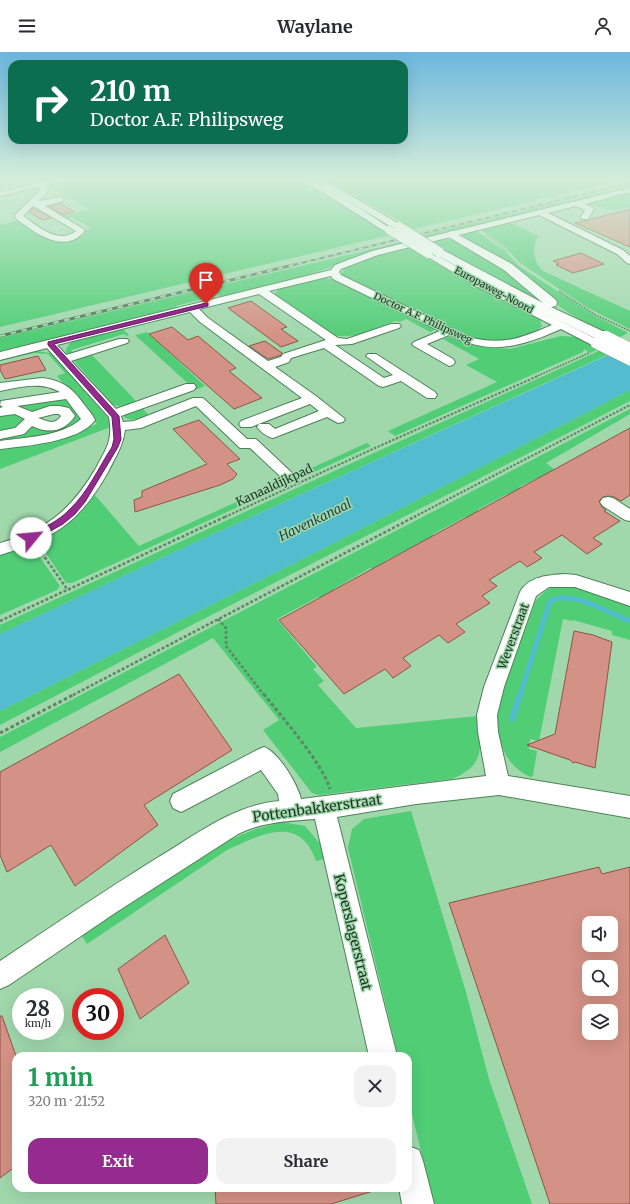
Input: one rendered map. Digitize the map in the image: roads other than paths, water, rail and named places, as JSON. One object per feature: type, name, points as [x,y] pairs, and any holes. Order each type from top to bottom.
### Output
[{"type":"main road","name":"Europaweg-Noord","points":[[400,232],[434,253],[516,294],[601,341],[630,350]]},
{"type":"main road","points":[[450,234],[508,268],[567,323]]},
{"type":"street","points":[[42,232],[53,239],[73,237],[80,232]]},
{"type":"street","points":[[0,356],[195,311],[334,272],[338,267],[375,253],[459,232]]},
{"type":"street","points":[[580,232],[620,252],[630,261]]},
{"type":"street","name":"Doctor A.F. Philipsweg","points":[[334,272],[337,277],[450,332],[476,343],[492,346],[519,343],[567,323]]},
{"type":"street","points":[[262,291],[383,383],[402,376]]},
{"type":"street","points":[[195,311],[325,409]]},
{"type":"street","points":[[266,366],[286,359],[287,356],[330,342],[348,342],[395,326]]},
{"type":"street","points":[[449,362],[418,344],[450,332]]},
{"type":"street","points":[[64,359],[123,341]]},
{"type":"street","name":"Europaweg-Noord","points":[[601,341],[630,360]]},
{"type":"street","points":[[0,549],[31,538],[60,522],[73,512],[83,501],[115,447],[118,439],[116,421],[50,344]]},
{"type":"street","points":[[372,356],[431,395]]},
{"type":"street","points":[[0,387],[28,383],[45,383],[59,387],[69,395],[88,420],[82,425],[51,436],[0,445]]},
{"type":"street","points":[[116,421],[190,387]]},
{"type":"street","points":[[250,424],[301,391]]},
{"type":"street","points":[[6,407],[69,395]]},
{"type":"street","points":[[116,421],[136,425],[198,401],[245,445],[251,442],[285,473]]},
{"type":"street","points":[[0,435],[19,431],[33,419],[24,412],[6,407]]},
{"type":"street","points":[[250,424],[272,434],[325,409]]},
{"type":"street","points":[[250,424],[325,409]]},
{"type":"street","points":[[608,502],[630,516]]},
{"type":"street","name":"Weverstraat","points":[[499,785],[488,732],[487,715],[494,686],[529,592],[546,581],[565,580],[576,581],[630,599]]},
{"type":"street","points":[[181,801],[264,757],[288,790],[292,810]]},
{"type":"street","name":"Pottenbakkerstraat","points":[[0,976],[106,904],[230,826],[249,817],[273,812],[330,807],[416,794],[499,785],[630,807]]},
{"type":"street","name":"Koperslagerstraat","points":[[330,807],[382,1052]]},
{"type":"street","points":[[412,1178],[418,1204]]},
{"type":"water","name":"Havenkanaal","points":[[630,345],[630,390],[295,563],[0,711],[0,634],[185,547]]},
{"type":"waterway","points":[[520,695],[550,601],[560,598],[580,600],[630,621]]},
{"type":"waterway","points":[[512,719],[520,694]]},
{"type":"railway","points":[[289,266],[430,232]]},
{"type":"railway","points":[[0,336],[293,265]]}]
